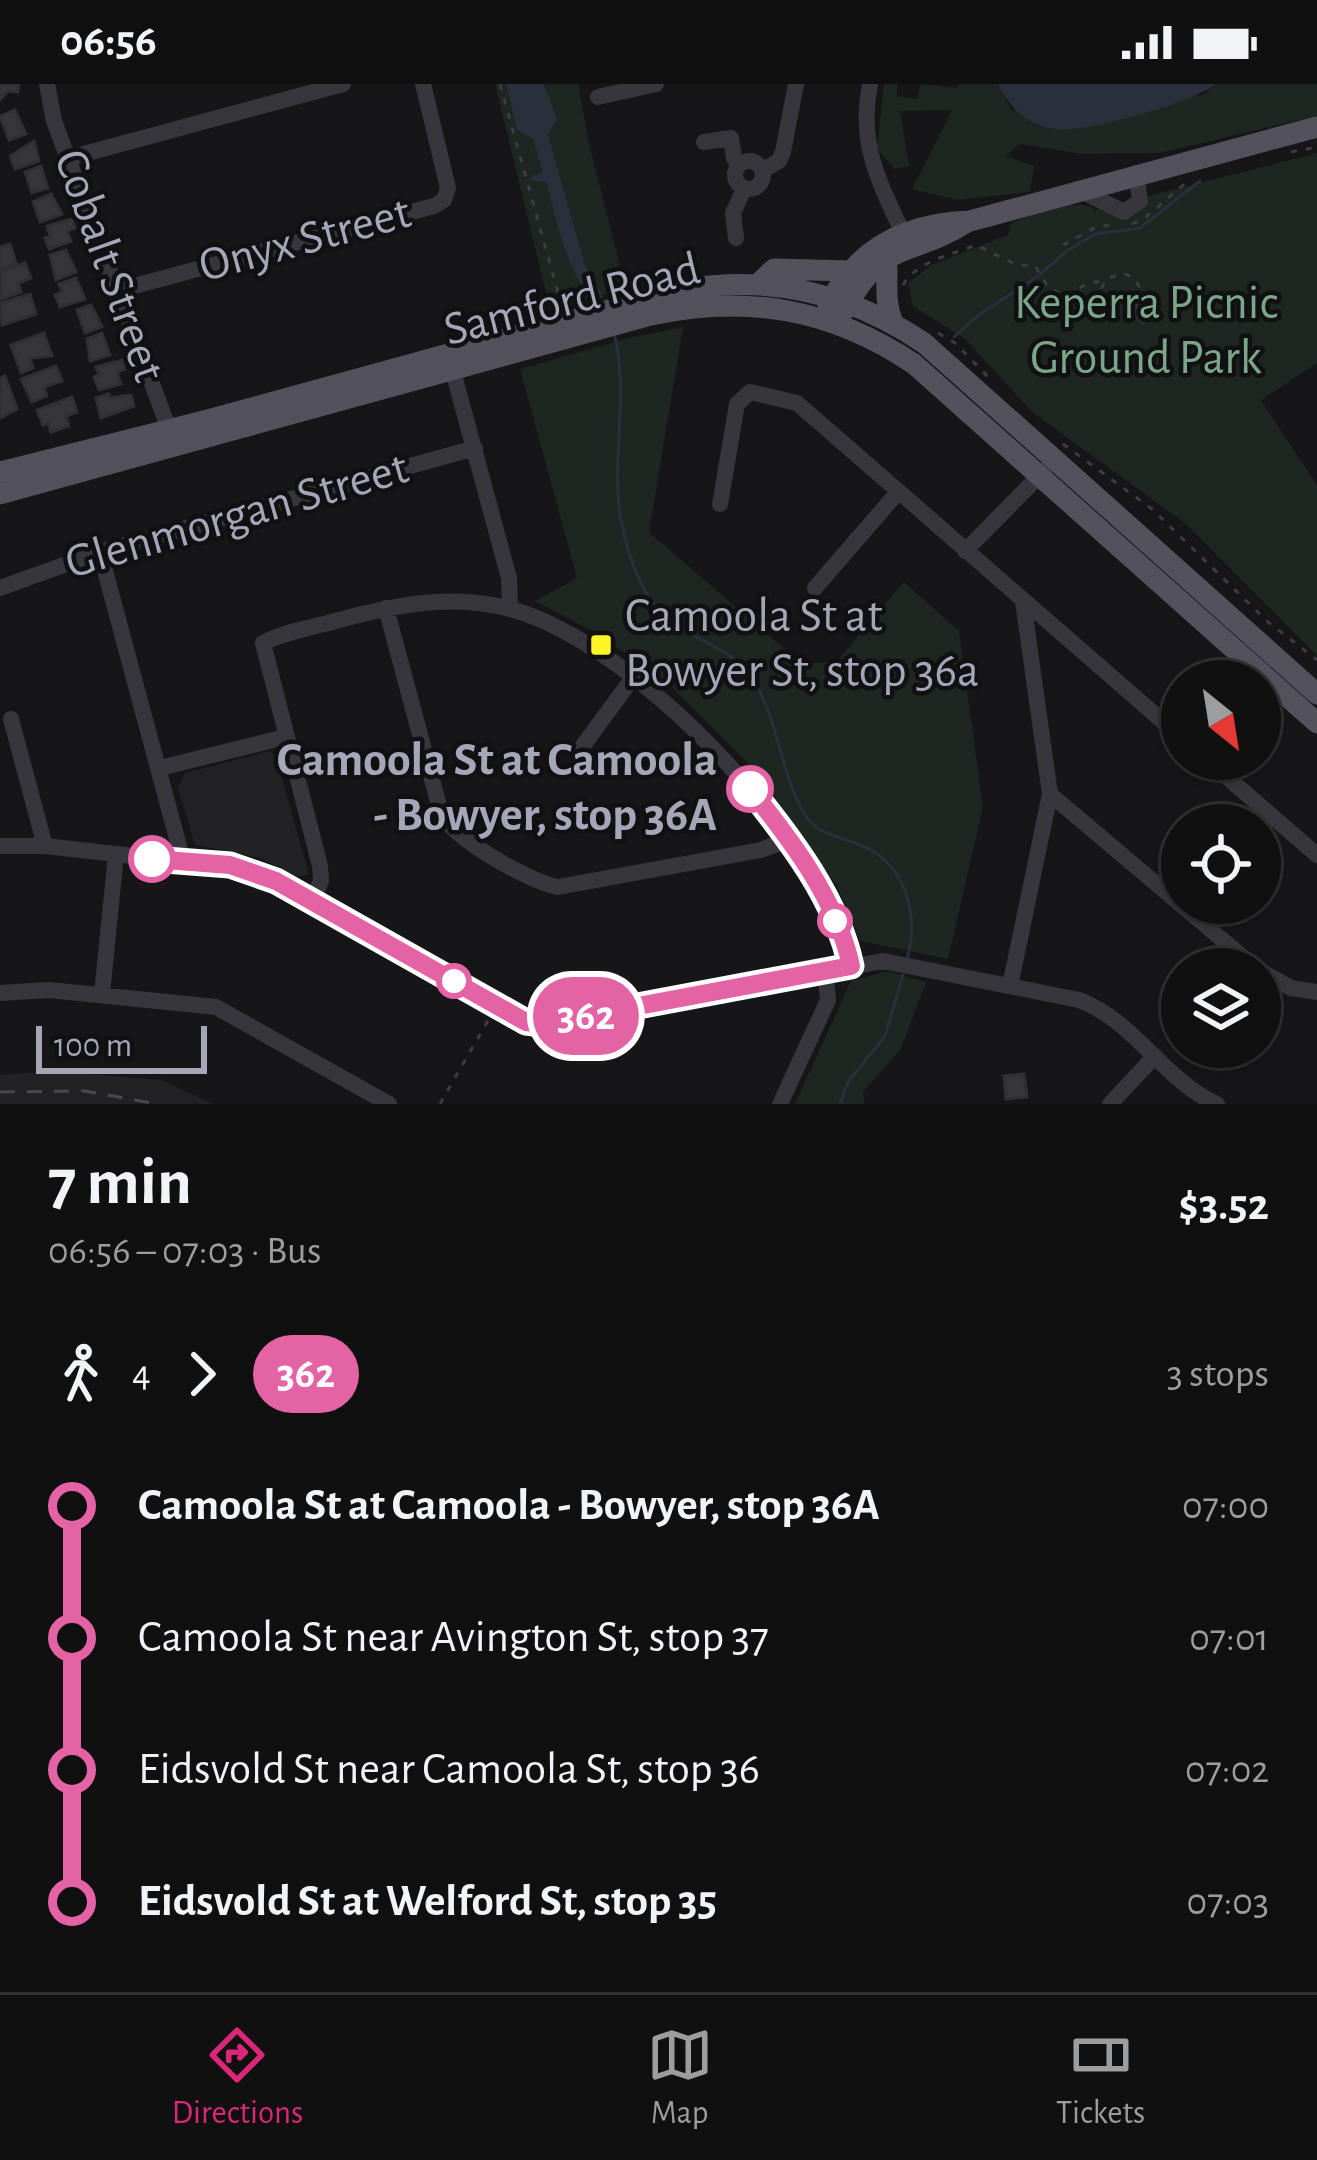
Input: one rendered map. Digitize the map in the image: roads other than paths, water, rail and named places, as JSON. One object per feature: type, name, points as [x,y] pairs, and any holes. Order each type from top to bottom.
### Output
[{"type":"main road","points":[[835,309],[850,271],[872,248],[946,236],[970,220],[1317,128]]},
{"type":"main road","points":[[835,309],[906,240]]},
{"type":"main road","points":[[886,256],[885,297],[893,323]]},
{"type":"main road","points":[[758,284],[774,269],[850,271]]},
{"type":"main road","name":"Samford Road","points":[[0,494],[172,438],[621,315],[686,289],[758,284],[893,323],[935,352],[1046,468],[1317,723]]},
{"type":"main road","name":"Samford Road","points":[[621,315],[733,304],[835,309],[914,364],[1046,468],[1317,694]]},
{"type":"main road","name":"Samford Road","points":[[0,472],[172,438]]},
{"type":"street","name":"Cobalt Street","points":[[47,84],[49,105],[172,438]]},
{"type":"street","points":[[69,158],[343,84]]},
{"type":"street","name":"Onyx Street","points":[[118,290],[444,200],[448,188],[423,84]]},
{"type":"street","points":[[598,97],[656,84]]},
{"type":"street","points":[[744,189],[759,185],[763,170],[779,161],[796,84]]},
{"type":"street","points":[[870,84],[866,144],[906,240]]},
{"type":"street","points":[[704,142],[731,138],[734,158],[740,164]]},
{"type":"street","points":[[740,164],[753,162],[763,170]]},
{"type":"street","points":[[740,164],[736,180],[744,189]]},
{"type":"street","points":[[1077,189],[1124,212],[1140,201],[1136,173]]},
{"type":"street","points":[[736,238],[733,213],[744,189]]},
{"type":"street","points":[[450,363],[511,586],[510,609]]},
{"type":"street","points":[[720,504],[736,404],[750,392],[797,403],[1161,720]]},
{"type":"street","name":"Glenmorgan Street","points":[[0,588],[100,551],[475,448]]},
{"type":"street","points":[[965,551],[1046,468]]},
{"type":"street","points":[[815,588],[898,492]]},
{"type":"street","points":[[100,551],[183,861]]},
{"type":"street","points":[[312,901],[322,873],[263,643],[386,608],[440,600],[510,609],[577,638],[698,733],[750,789],[788,840],[825,899],[851,966]]},
{"type":"street","points":[[1010,986],[1050,794],[1023,601]]},
{"type":"street","points":[[386,608],[441,813],[459,836],[542,883],[558,887],[761,850],[788,840]]},
{"type":"street","points":[[582,747],[632,679]]},
{"type":"street","points":[[11,719],[45,846]]},
{"type":"street","points":[[160,769],[285,736]]},
{"type":"street","points":[[1230,780],[1317,855]]},
{"type":"street","points":[[1050,794],[1233,948]]},
{"type":"street","points":[[0,846],[45,846],[248,869],[526,1022],[542,1024],[851,966],[890,961],[917,966],[1095,1006],[1192,1089],[1217,1104]]},
{"type":"street","points":[[102,994],[116,855]]},
{"type":"street","points":[[780,1104],[828,1000],[825,971]]},
{"type":"street","points":[[1281,982],[1317,992]]},
{"type":"street","points":[[0,994],[49,990],[216,1007],[389,1104]]},
{"type":"street","points":[[1110,1104],[1155,1056]]},
{"type":"water","points":[[506,84],[544,84],[557,119],[548,135],[585,265],[603,297],[593,300],[583,287],[564,244],[546,182],[530,177],[543,172],[533,139],[517,130]]},
{"type":"water","points":[[998,84],[1216,84],[1162,108],[1112,122],[1054,129],[1027,119]]},
{"type":"waterway","points":[[954,337],[1067,251],[1095,234],[1140,228],[1200,181]]},
{"type":"waterway","points":[[614,333],[620,383],[619,509],[642,586],[667,619],[727,654],[752,678],[768,711],[790,782],[811,822],[876,853],[899,878],[910,909],[907,960]]},
{"type":"waterway","points":[[840,1104],[848,1082],[885,1036],[903,975]]},
{"type":"railway","points":[[0,1092],[85,1091],[157,1104]]},
{"type":"place","name":"Camoola St at Bowyer St, stop 36a","points":[[601,645]]},
{"type":"place","name":"Camoola St at Camoola - Bowyer, stop 36A","points":[[750,789]]},
{"type":"park label","name":"Keperra Picnic Ground Park","points":[[1146,332]]}]
